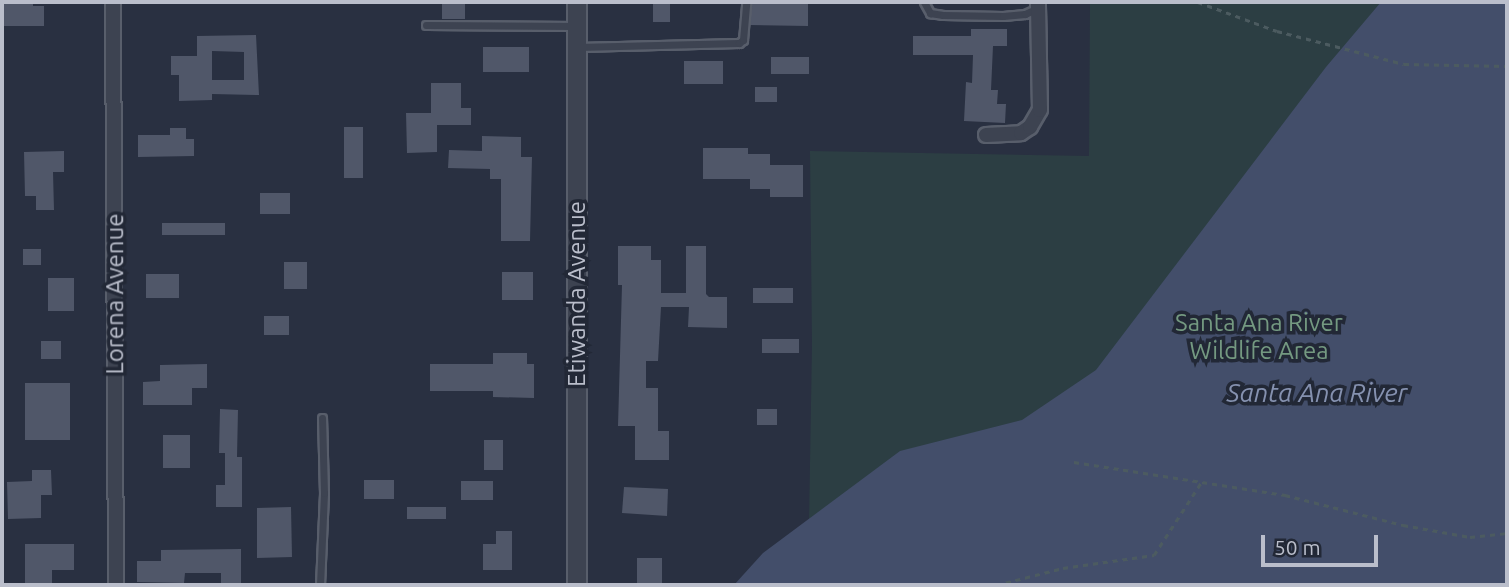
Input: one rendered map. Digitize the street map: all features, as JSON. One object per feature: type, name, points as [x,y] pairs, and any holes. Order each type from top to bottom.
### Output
[{"type":"street","name":"Lorena Avenue","points":[[113,2],[116,585]]},
{"type":"street","name":"Etiwanda Avenue","points":[[577,2],[577,585]]},
{"type":"street","points":[[986,135],[1021,133],[1030,127],[1040,110],[1038,5]]},
{"type":"lane","points":[[577,47],[739,43],[743,40],[746,2]]},
{"type":"lane","points":[[924,2],[925,9],[930,13],[943,15],[1025,14],[1038,5]]},
{"type":"lane","points":[[426,25],[577,26]]},
{"type":"lane","points":[[320,585],[324,493],[322,418]]},
{"type":"path","points":[[1198,2],[1278,31],[1404,64],[1507,66]]},
{"type":"path","points":[[1074,462],[1285,495],[1403,525],[1470,537],[1507,533]]},
{"type":"path","points":[[996,585],[1063,568],[1154,555],[1202,481]]},
{"type":"green space","name":"Santa Ana River","points":[[1090,2],[1507,2],[1507,585],[808,585],[812,344],[810,151],[1089,156]]},
{"type":"water","name":"Santa Ana River","points":[[1381,2],[1507,2],[1507,585],[734,585],[763,553],[900,451],[1022,420],[1096,370],[1326,67]]},
{"type":"building","points":[[2,2],[33,2],[33,6],[44,6],[44,26],[2,26]]},
{"type":"building","points":[[442,2],[465,2],[465,19],[442,19]]},
{"type":"building","points":[[653,2],[670,2],[670,22],[653,22]]},
{"type":"building","points":[[808,2],[808,26],[750,25],[752,3]]},
{"type":"building","points":[[971,29],[1007,29],[1007,46],[993,46],[991,90],[998,90],[997,104],[1006,104],[1005,123],[964,121],[966,82],[972,83],[973,55],[913,55],[913,36],[971,36]]},
{"type":"building","points":[[256,35],[259,95],[212,94],[212,100],[179,101],[179,75],[171,75],[171,56],[197,56],[197,36]],"holes":[[[212,51],[244,52],[244,80],[212,80]]]},
{"type":"building","points":[[483,47],[529,47],[529,72],[483,72]]},
{"type":"building","points":[[771,57],[809,57],[809,74],[771,74]]},
{"type":"building","points":[[684,61],[723,61],[723,84],[684,84]]},
{"type":"building","points":[[431,83],[461,83],[461,108],[471,108],[471,125],[437,125],[437,152],[407,153],[406,113],[431,113]]},
{"type":"building","points":[[755,87],[777,87],[777,102],[755,102]]},
{"type":"building","points":[[344,127],[363,127],[363,178],[344,178]]},
{"type":"building","points":[[170,128],[186,128],[186,139],[194,139],[194,156],[138,157],[138,135],[170,135]]},
{"type":"building","points":[[482,136],[521,137],[521,157],[532,157],[530,241],[501,241],[501,179],[490,179],[490,169],[448,168],[449,150],[482,151]]},
{"type":"building","points":[[703,148],[748,148],[748,154],[770,154],[770,165],[803,165],[803,197],[770,197],[770,189],[750,189],[750,179],[703,179]]},
{"type":"building","points":[[64,151],[64,172],[53,172],[54,210],[36,210],[36,196],[25,196],[24,152]]},
{"type":"building","points":[[260,193],[290,193],[290,214],[260,214]]},
{"type":"building","points":[[162,223],[225,223],[225,235],[162,235]]},
{"type":"building","points":[[618,246],[651,246],[651,260],[661,260],[661,293],[686,293],[686,246],[706,246],[706,294],[709,297],[727,297],[727,328],[688,327],[689,307],[661,307],[658,361],[646,361],[646,388],[658,388],[658,431],[669,431],[669,460],[635,460],[635,426],[618,426],[622,285],[618,285]]},
{"type":"building","points":[[23,249],[41,249],[41,265],[23,265]]},
{"type":"building","points":[[284,262],[307,262],[307,289],[284,289]]},
{"type":"building","points":[[502,272],[533,272],[533,300],[502,300]]},
{"type":"building","points":[[146,274],[179,274],[179,298],[146,298]]},
{"type":"building","points":[[48,278],[74,278],[74,311],[48,311]]},
{"type":"building","points":[[753,288],[793,288],[793,303],[753,303]]},
{"type":"building","points":[[264,316],[289,316],[289,335],[264,335]]},
{"type":"building","points":[[762,339],[799,339],[799,353],[762,353]]},
{"type":"building","points":[[41,341],[61,341],[61,359],[41,359]]},
{"type":"building","points":[[493,353],[527,353],[527,364],[534,364],[534,398],[493,397],[493,391],[430,391],[430,364],[493,364]]},
{"type":"building","points":[[207,364],[207,388],[192,388],[192,405],[143,405],[143,382],[160,381],[160,365]]},
{"type":"building","points":[[25,383],[70,383],[70,440],[25,440]]},
{"type":"building","points":[[220,409],[238,410],[237,457],[242,457],[242,507],[216,507],[216,485],[225,485],[225,453],[219,453]]},
{"type":"building","points":[[757,409],[777,409],[777,425],[757,425]]},
{"type":"building","points":[[163,435],[190,435],[190,468],[163,468]]},
{"type":"building","points":[[484,440],[503,440],[503,470],[484,470]]},
{"type":"building","points":[[32,470],[51,470],[52,495],[41,495],[41,518],[8,519],[7,482],[32,481]]},
{"type":"building","points":[[364,480],[394,480],[394,499],[364,499]]},
{"type":"building","points":[[461,481],[493,481],[493,500],[461,500]]},
{"type":"building","points":[[624,487],[668,489],[667,516],[622,513]]},
{"type":"building","points":[[291,507],[292,557],[257,558],[257,508]]},
{"type":"building","points":[[407,507],[446,507],[446,519],[407,519]]},
{"type":"building","points":[[496,531],[512,531],[512,570],[483,570],[483,544],[496,544]]},
{"type":"building","points":[[25,544],[74,544],[74,570],[52,570],[52,583],[25,583]]},
{"type":"building","points":[[241,549],[241,585],[221,585],[221,573],[185,573],[184,583],[137,582],[137,561],[161,561],[161,550]]},
{"type":"building","points":[[637,558],[662,558],[662,585],[637,585]]},
{"type":"park label","name":"Santa Ana River Wildlife Area","points":[[1259,337]]}]
